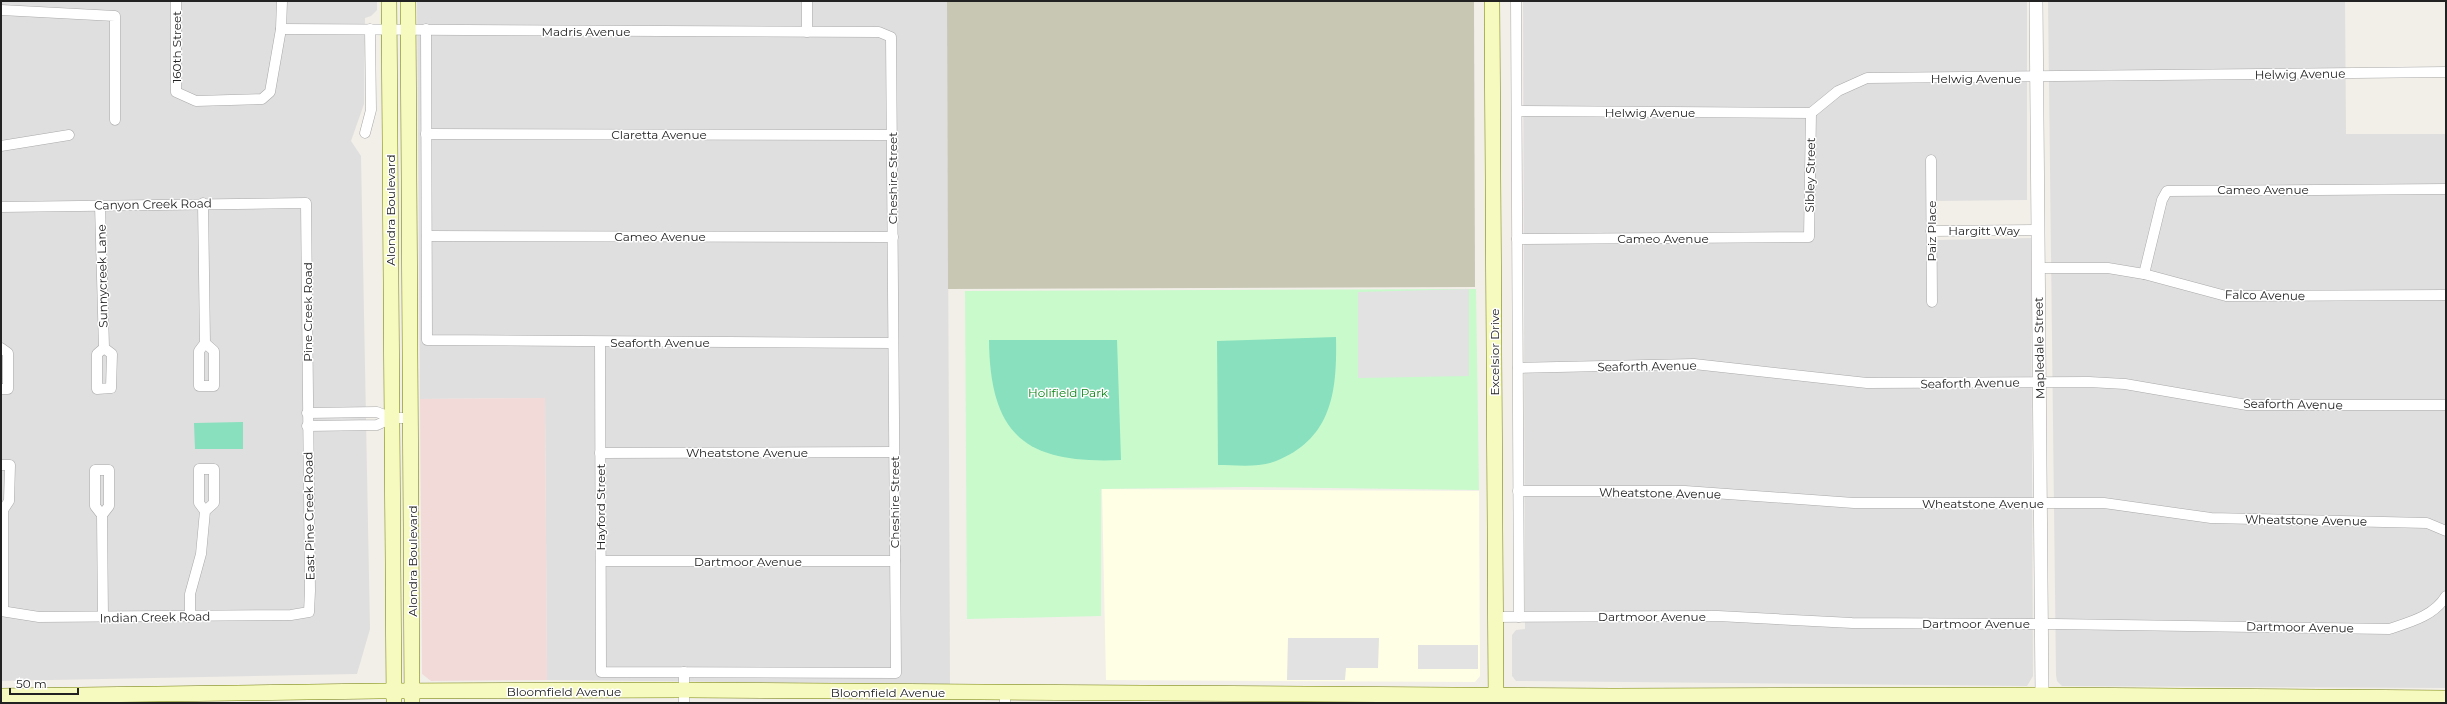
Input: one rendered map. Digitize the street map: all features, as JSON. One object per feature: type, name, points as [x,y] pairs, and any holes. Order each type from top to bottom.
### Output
[{"type":"main road","name":"Alondra Boulevard","points":[[389,1],[394,697]]},
{"type":"main road","name":"Alondra Boulevard","points":[[408,1],[412,697]]},
{"type":"main road","name":"Excelsior Drive","points":[[1492,1],[1496,698]]},
{"type":"main road","points":[[393,533],[411,533]]},
{"type":"main road","name":"Bloomfield Avenue","points":[[1,696],[1005,698],[1496,698],[1614,696],[2041,700],[2446,698]]},
{"type":"street","name":"160th Street","points":[[176,1],[176,92],[196,101],[262,99],[270,92],[281,29]]},
{"type":"street","points":[[281,29],[282,1]]},
{"type":"street","points":[[807,1],[807,32]]},
{"type":"street","name":"Excelsior Drive","points":[[1516,1],[1519,617]]},
{"type":"street","name":"Mapledale Street","points":[[2036,1],[2040,382],[2041,700]]},
{"type":"street","points":[[1,10],[115,16],[115,120]]},
{"type":"street","name":"Madris Avenue","points":[[281,29],[879,32],[891,37]]},
{"type":"street","points":[[365,133],[371,110],[370,29]]},
{"type":"street","points":[[426,30],[426,236]]},
{"type":"street","name":"Cheshire Street","points":[[601,672],[896,673],[891,37]]},
{"type":"street","name":"Helwig Avenue","points":[[1517,111],[1811,112],[1838,91],[1867,78],[2037,78],[2446,72]]},
{"type":"street","name":"Sibley Street","points":[[1809,237],[1811,112]]},
{"type":"street","name":"Claretta Avenue","points":[[426,134],[892,135]]},
{"type":"street","points":[[1,146],[70,135]]},
{"type":"street","name":"Paiz Place","points":[[1931,160],[1932,302]]},
{"type":"street","name":"Cameo Avenue","points":[[2144,274],[2162,200],[2167,191],[2446,189]]},
{"type":"street","points":[[203,203],[205,343]]},
{"type":"street","name":"Canyon Creek Road","points":[[1,207],[203,203],[306,203]]},
{"type":"street","name":"Pine Creek Road","points":[[306,203],[307,420]]},
{"type":"street","name":"Sunnycreek Lane","points":[[100,205],[104,348]]},
{"type":"street","name":"Hargitt Way","points":[[1931,231],[2038,230]]},
{"type":"street","name":"Cameo Avenue","points":[[426,236],[893,237]]},
{"type":"street","name":"Seaforth Avenue","points":[[426,236],[427,340],[893,343]]},
{"type":"street","name":"Cameo Avenue","points":[[1517,239],[1809,237]]},
{"type":"street","name":"Falco Avenue","points":[[2038,268],[2108,268],[2144,274],[2226,296],[2446,296]]},
{"type":"street","name":"Hayford Street","points":[[600,342],[601,672]]},
{"type":"street","points":[[1,348],[8,353],[8,389],[1,389]]},
{"type":"street","name":"Seaforth Avenue","points":[[1518,368],[1694,364],[1867,383],[2040,382],[2125,384],[2247,405],[2446,404]]},
{"type":"street","points":[[307,420],[377,425],[392,418],[411,418]]},
{"type":"street","name":"East Pine Creek Road","points":[[307,420],[308,612]]},
{"type":"street","name":"Wheatstone Avenue","points":[[600,453],[894,452]]},
{"type":"street","points":[[1,465],[10,465],[9,501],[2,509],[2,611]]},
{"type":"street","name":"Wheatstone Avenue","points":[[1518,491],[1685,491],[1854,503],[2104,503],[2212,518],[2427,523],[2446,532]]},
{"type":"street","points":[[190,617],[190,594],[201,554],[205,511]]},
{"type":"street","points":[[102,515],[103,618]]},
{"type":"street","name":"Dartmoor Avenue","points":[[601,561],[895,562]]},
{"type":"street","name":"Dartmoor Avenue","points":[[1495,617],[1718,616],[1852,623],[2389,629],[2420,619],[2442,603],[2446,596]]},
{"type":"street","name":"Indian Creek Road","points":[[2,611],[39,617],[103,618],[291,615],[308,612]]},
{"type":"street","points":[[684,672],[684,697]]},
{"type":"shaded area","points":[[1,1],[377,1],[377,10],[371,16],[365,18],[364,104],[351,141],[361,156],[370,629],[357,674],[1,681]]},
{"type":"shaded area","points":[[417,1],[947,1],[950,684],[547,680],[545,398],[420,399]]},
{"type":"shaded area","points":[[947,1],[1474,1],[1475,287],[948,289]]},
{"type":"shaded area","points":[[1523,1],[2027,1],[2027,200],[1937,201],[1937,240],[2031,238],[2033,676],[2027,686],[1516,681],[1512,676],[1512,635],[1516,630],[1525,629]]},
{"type":"shaded area","points":[[2048,1],[2345,1],[2346,134],[2446,134],[2446,688],[2062,686],[2057,681]]},
{"type":"shaded area","points":[[1469,289],[1469,376],[1358,378],[1358,292]]},
{"type":"shaded area","points":[[545,398],[547,680],[431,681],[422,674],[420,399]]},
{"type":"shaded area","points":[[1102,489],[1479,491],[1480,676],[1475,682],[1106,680]]},
{"type":"shaded area","points":[[1288,638],[1379,638],[1378,668],[1346,668],[1345,680],[1287,680]]},
{"type":"shaded area","points":[[1418,645],[1478,645],[1478,669],[1418,669]]},
{"type":"green space","name":"Holifield Park","points":[[1476,289],[1479,490],[1243,487],[1101,489],[1101,616],[967,619],[965,291]]},
{"type":"green space","points":[[1336,337],[1335,376],[1328,410],[1320,426],[1310,439],[1295,451],[1276,461],[1262,465],[1218,465],[1217,341]]},
{"type":"green space","points":[[989,340],[1117,340],[1121,460],[1088,460],[1061,457],[1038,449],[1020,438],[1006,422],[997,400],[991,373]]},
{"type":"green space","points":[[243,422],[243,449],[195,449],[194,423]]}]
